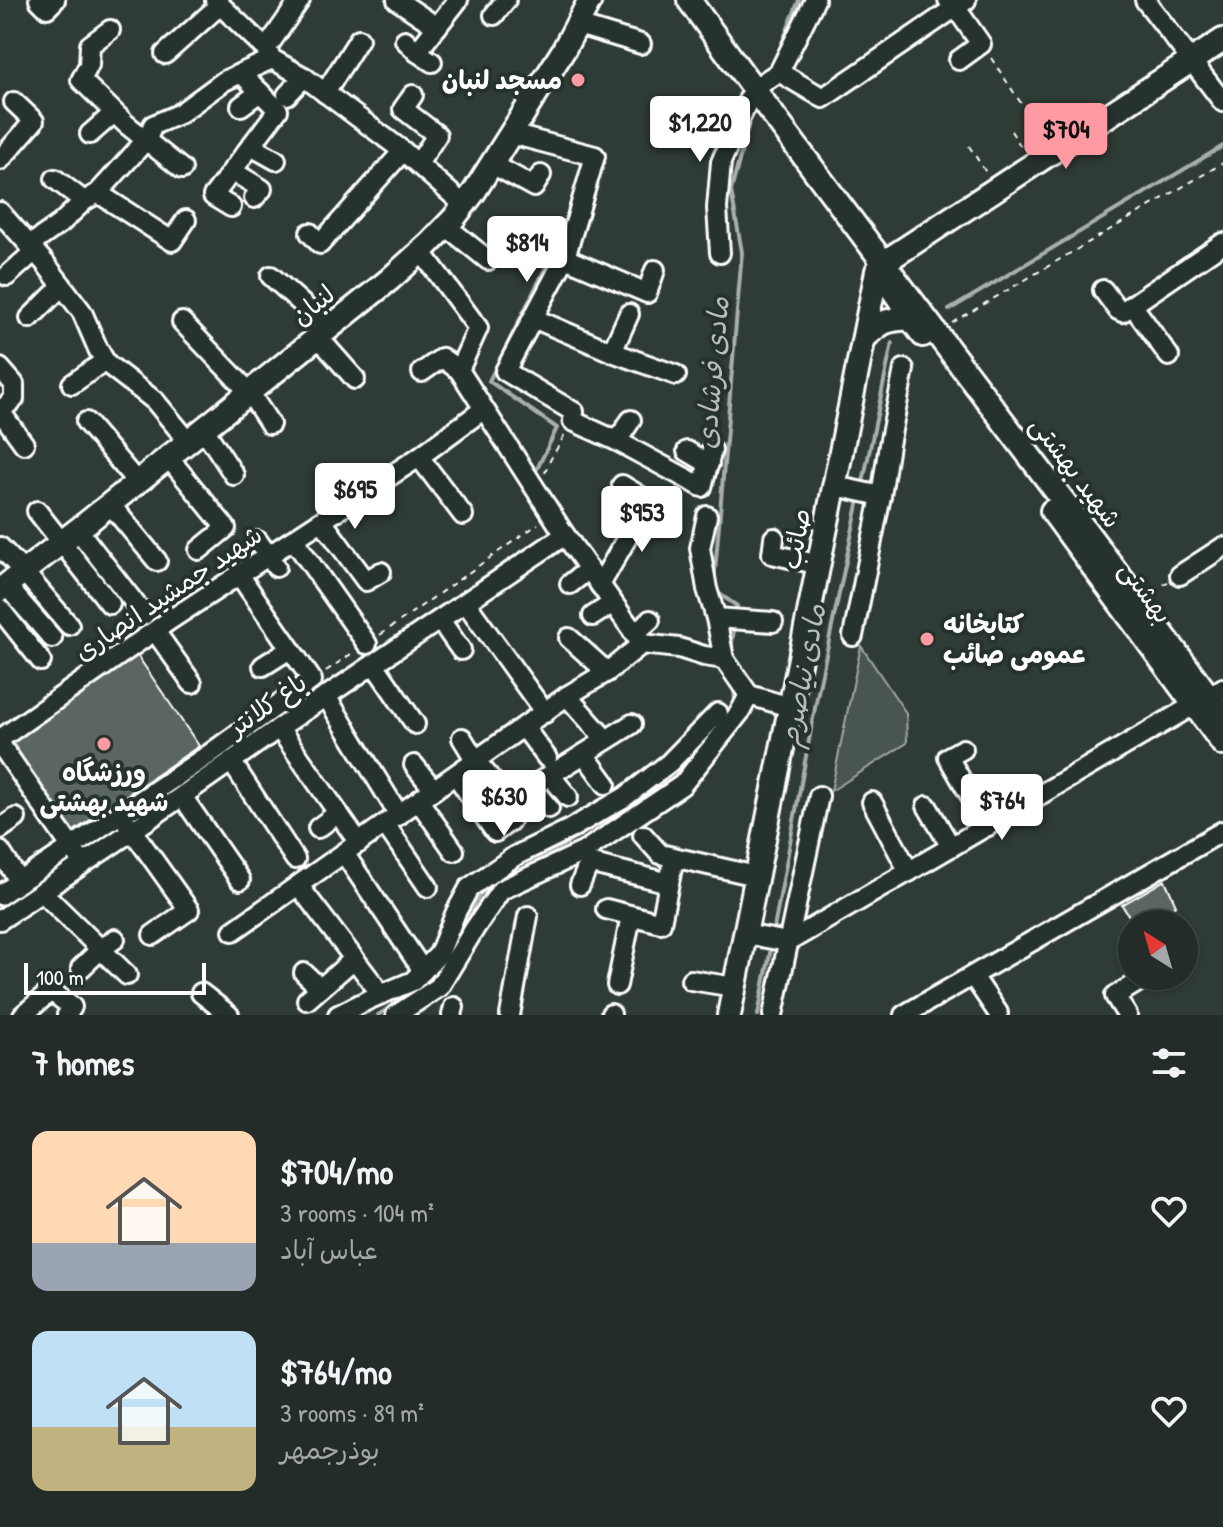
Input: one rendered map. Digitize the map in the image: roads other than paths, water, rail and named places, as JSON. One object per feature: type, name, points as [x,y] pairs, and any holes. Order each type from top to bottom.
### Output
[{"type":"main road","name":"شهید بهشتی","points":[[689,0],[877,266],[935,333],[1138,599],[1166,652],[1223,716]]},
{"type":"main road","name":"لنبان","points":[[10,582],[389,280],[421,251],[464,205],[492,164],[585,8]]},
{"type":"main road","points":[[877,266],[1223,40]]},
{"type":"main road","name":"صائب","points":[[729,1015],[820,565],[844,488],[877,266]]},
{"type":"main road","points":[[864,338],[880,323],[910,318]]},
{"type":"main road","name":"بهشتی","points":[[910,318],[1166,652]]},
{"type":"main road","points":[[1209,697],[1223,744]]},
{"type":"street","points":[[39,0],[47,8],[55,0]]},
{"type":"street","points":[[7,276],[32,248],[91,197],[145,140],[153,125],[179,114],[224,81],[269,54],[300,0]]},
{"type":"street","points":[[397,0],[437,27]]},
{"type":"street","points":[[418,51],[458,0]]},
{"type":"street","name":"شهید بهشتی","points":[[681,0],[752,93]]},
{"type":"street","points":[[720,253],[717,208],[721,162],[752,93],[779,72],[815,0]]},
{"type":"street","points":[[1145,0],[1223,102]]},
{"type":"street","points":[[165,54],[217,2],[269,54],[403,151],[464,205]]},
{"type":"street","points":[[779,72],[823,98],[956,3],[981,44],[959,60]]},
{"type":"street","points":[[585,8],[641,44]]},
{"type":"street","points":[[110,30],[90,45],[89,65],[81,80],[114,113],[182,169]]},
{"type":"street","points":[[325,93],[359,39]]},
{"type":"street","points":[[231,207],[213,196],[278,110],[241,73]]},
{"type":"street","points":[[287,95],[304,77]]},
{"type":"street","points":[[241,106],[260,92]]},
{"type":"street","points":[[413,95],[403,109],[437,135],[418,164]]},
{"type":"street","points":[[0,160],[34,121],[14,102]]},
{"type":"street","points":[[90,134],[114,113]]},
{"type":"street","points":[[511,134],[595,156],[565,258],[505,371],[574,412],[573,421],[702,487],[710,457],[687,451]]},
{"type":"street","points":[[251,146],[276,160]]},
{"type":"street","points":[[310,233],[320,244],[403,151]]},
{"type":"street","points":[[492,164],[534,187],[541,175]]},
{"type":"street","points":[[232,171],[262,189],[254,198]]},
{"type":"street","points":[[55,179],[172,241],[186,220]]},
{"type":"street","points":[[0,212],[82,312],[105,361],[196,435],[234,475]]},
{"type":"street","points":[[446,226],[488,260]]},
{"type":"street","points":[[1126,309],[1223,243]]},
{"type":"street","points":[[421,251],[478,328],[459,370]]},
{"type":"street","points":[[565,258],[647,293],[655,270]]},
{"type":"street","points":[[877,266],[910,318]]},
{"type":"street","points":[[271,276],[323,333],[355,379]]},
{"type":"street","points":[[30,318],[62,286]]},
{"type":"street","points":[[1103,290],[1126,309],[1169,356]]},
{"type":"street","points":[[612,352],[629,314]]},
{"type":"street","points":[[533,318],[676,375]]},
{"type":"street","points":[[182,322],[249,392],[270,424]]},
{"type":"street","points":[[422,372],[442,358],[459,370],[565,535],[638,639],[724,659]]},
{"type":"street","points":[[72,384],[105,361]]},
{"type":"street","points":[[0,368],[14,384],[14,399],[0,411],[24,444]]},
{"type":"street","points":[[853,636],[904,369]]},
{"type":"street","name":"شهید جمشید انصاری","points":[[2,749],[155,631],[419,457],[484,409]]},
{"type":"street","points":[[617,441],[631,420]]},
{"type":"street","points":[[86,422],[137,482]]},
{"type":"street","points":[[168,457],[226,528],[199,550]]},
{"type":"street","points":[[419,457],[463,515]]},
{"type":"street","points":[[600,585],[648,501],[622,485]]},
{"type":"street","points":[[844,488],[878,495]]},
{"type":"street","points":[[110,504],[157,561]]},
{"type":"street","points":[[37,511],[70,536],[144,615]]},
{"type":"street","points":[[707,516],[700,548],[724,659],[749,695],[790,707]]},
{"type":"street","points":[[322,521],[366,581],[381,572]]},
{"type":"street","name":"باغ کلانتر","points":[[0,895],[121,814],[226,754],[279,728],[565,535]]},
{"type":"street","points":[[70,536],[110,604]]},
{"type":"street","points":[[774,538],[772,554],[820,565]]},
{"type":"street","points":[[294,540],[367,644]]},
{"type":"street","points":[[0,547],[10,582],[52,638]]},
{"type":"street","points":[[1180,575],[1223,547]]},
{"type":"street","points":[[570,584],[589,569]]},
{"type":"street","points":[[240,576],[290,649],[263,666]]},
{"type":"street","points":[[10,582],[69,625]]},
{"type":"street","points":[[466,603],[545,713]]},
{"type":"street","points":[[593,616],[613,603]]},
{"type":"street","points":[[0,609],[41,661]]},
{"type":"street","points":[[716,618],[773,622]]},
{"type":"street","points":[[440,620],[461,650]]},
{"type":"street","points":[[233,931],[567,696],[607,672],[638,639],[650,620]]},
{"type":"street","points":[[155,631],[192,683]]},
{"type":"street","points":[[569,638],[607,672]]},
{"type":"street","name":"باغ کلانتر","points":[[0,920],[182,796],[312,680],[290,649]]},
{"type":"street","points":[[374,664],[415,724]]},
{"type":"street","points":[[396,1015],[439,987],[501,890],[583,852],[682,785],[740,712],[749,695]]},
{"type":"street","points":[[326,696],[428,887]]},
{"type":"street","points":[[567,696],[606,740]]},
{"type":"street","points":[[745,934],[788,942],[1209,697]]},
{"type":"street","points":[[338,1015],[413,981],[439,954],[469,888],[515,856],[625,797],[669,763],[718,713]]},
{"type":"street","points":[[549,808],[531,787],[549,767],[584,754],[632,724]]},
{"type":"street","points":[[524,727],[568,797]]},
{"type":"street","points":[[279,728],[338,813],[352,848],[423,971]]},
{"type":"street","points":[[208,731],[295,859]]},
{"type":"street","points":[[462,738],[495,784]]},
{"type":"street","points":[[2,749],[82,864]]},
{"type":"street","points":[[963,749],[948,757],[988,826]]},
{"type":"street","points":[[584,754],[606,784]]},
{"type":"street","points":[[414,765],[454,851]]},
{"type":"street","points":[[456,775],[495,832],[510,821]]},
{"type":"street","points":[[182,796],[240,880]]},
{"type":"street","points":[[773,1015],[819,796]]},
{"type":"street","points":[[872,802],[909,872]]},
{"type":"street","points":[[927,806],[951,847]]},
{"type":"street","points":[[318,828],[338,813]]},
{"type":"street","points":[[121,814],[196,905],[153,935]]},
{"type":"street","points":[[0,829],[16,818]]},
{"type":"street","points":[[904,1015],[1223,831]]},
{"type":"street","points":[[643,835],[660,854],[756,876]]},
{"type":"street","points":[[0,851],[20,882]]},
{"type":"street","points":[[606,909],[661,923],[674,858]]},
{"type":"street","points":[[580,885],[589,863],[669,883]]},
{"type":"street","points":[[299,886],[381,994]]},
{"type":"street","points":[[42,892],[108,944],[127,975]]},
{"type":"street","points":[[510,1015],[528,916]]},
{"type":"street","points":[[617,985],[631,916]]},
{"type":"street","points":[[81,968],[108,944]]},
{"type":"street","points":[[304,973],[314,994],[354,959]]},
{"type":"street","points":[[973,976],[1002,1011]]},
{"type":"street","points":[[691,980],[734,987]]},
{"type":"street","points":[[1125,990],[1115,996],[1127,1015]]},
{"type":"street","points":[[23,1015],[51,991],[72,1007],[67,1015]]},
{"type":"street","points":[[201,993],[229,1015]]},
{"type":"waterway","name":"مادی فرشادی","points":[[775,61],[799,0]]},
{"type":"waterway","name":"مادی فرشادی","points":[[714,583],[742,252],[731,191],[748,127]]},
{"type":"waterway","name":"مادی نیاصرم","points":[[949,310],[1223,146]]},
{"type":"waterway","points":[[535,473],[557,428],[489,381],[560,239]]},
{"type":"waterway","name":"مادی نیاصرم","points":[[862,487],[892,343]]},
{"type":"waterway","name":"مادی نیاصرم","points":[[773,934],[817,697],[860,495]]},
{"type":"waterway","points":[[403,634],[552,532]]},
{"type":"waterway","name":"مادی فرشادی","points":[[715,591],[737,606],[736,615]]},
{"type":"waterway","name":"مادی فرشادی","points":[[733,658],[735,623]]},
{"type":"waterway","name":"مادی فرشادی","points":[[723,718],[735,705],[734,687]]},
{"type":"waterway","name":"مادی فرشادی","points":[[514,874],[658,790],[696,748]]},
{"type":"waterway","points":[[132,819],[227,754]]},
{"type":"waterway","points":[[82,852],[121,826]]},
{"type":"waterway","points":[[0,907],[71,860]]},
{"type":"waterway","name":"مادی فرشادی","points":[[452,943],[481,893],[496,885]]},
{"type":"waterway","name":"مادی نیاصرم","points":[[758,1015],[772,943]]},
{"type":"waterway","name":"مادی فرشادی","points":[[428,984],[440,965]]},
{"type":"waterway","name":"مادی فرشادی","points":[[378,1015],[413,993]]},
{"type":"place","name":"مسجد لنبان","points":[[578,80]]},
{"type":"place","name":"کتابخانه عمومی صائب","points":[[927,639]]},
{"type":"place","name":"ورزشگاه شهید بهشتی","points":[[104,744]]}]
